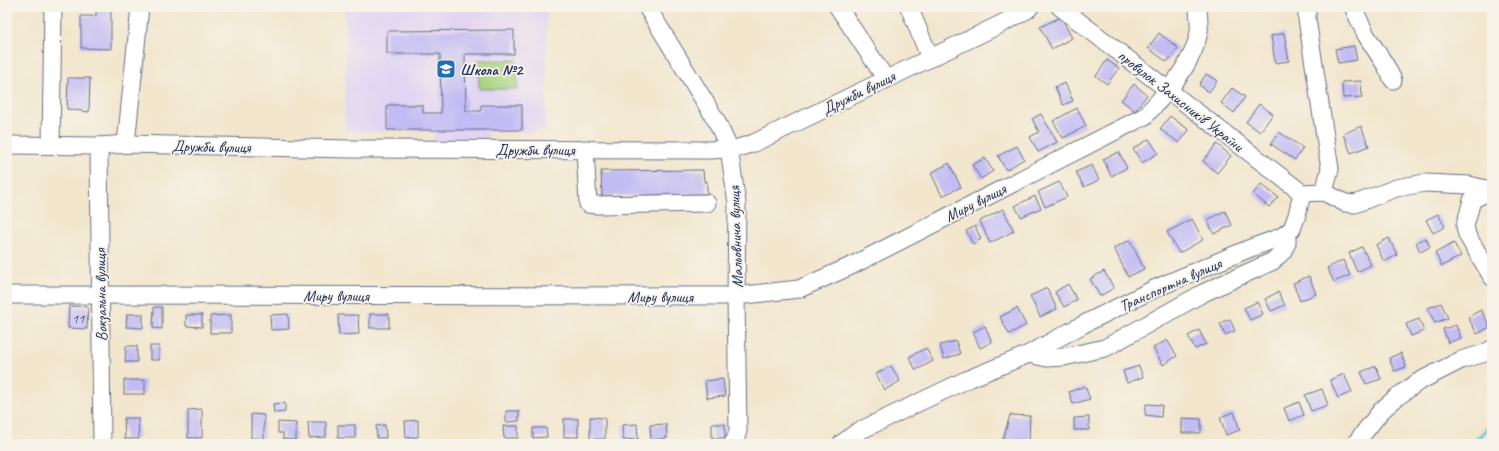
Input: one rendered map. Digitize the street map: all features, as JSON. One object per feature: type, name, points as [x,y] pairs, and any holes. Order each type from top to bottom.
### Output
[{"type":"street","points":[[51,145],[53,7]]},
{"type":"street","points":[[126,144],[140,7]]},
{"type":"street","name":"Мальовнича вулиця","points":[[647,7],[716,120],[729,148],[737,204],[736,296],[738,431],[733,442]]},
{"type":"street","points":[[838,7],[886,79]]},
{"type":"street","points":[[909,7],[930,58]]},
{"type":"street","name":"Дружби вулиця","points":[[7,145],[99,146],[126,144],[349,149],[711,150],[738,148],[754,143],[930,58],[1027,10],[1030,7]]},
{"type":"street","name":"провулок Захисників України","points":[[1060,7],[1302,193]]},
{"type":"street","name":"Миру вулиця","points":[[7,295],[736,296],[799,288],[851,266],[1144,116],[1169,90],[1191,57],[1199,31],[1198,7]]},
{"type":"street","points":[[1307,7],[1307,19],[1330,169],[1324,192]]},
{"type":"street","points":[[1353,7],[1366,35],[1383,61],[1393,80]]},
{"type":"street","name":"Вокзальна вулиця","points":[[99,146],[102,444]]},
{"type":"street","points":[[585,149],[588,204],[706,203]]},
{"type":"street","points":[[1029,354],[1047,358],[1064,358],[1105,348],[1202,293],[1273,261],[1283,251],[1287,243],[1287,233],[1292,229],[1302,193],[1324,192],[1345,203],[1355,204],[1396,188],[1425,183],[1463,184],[1491,190]]},
{"type":"street","points":[[1491,190],[1472,200],[1465,226],[1467,235],[1492,277]]},
{"type":"street","name":"Транспортна вулиця","points":[[840,444],[857,432],[966,380],[1029,354],[1082,325],[1154,289],[1248,249],[1281,237],[1287,233]]},
{"type":"street","points":[[1355,444],[1381,411],[1418,382],[1461,360],[1485,353],[1492,349]]},
{"type":"shaded area","name":"Школа №2","points":[[345,7],[547,7],[546,132],[488,132],[488,141],[433,141],[433,131],[345,131]]},
{"type":"green space","points":[[478,60],[516,60],[518,89],[479,89]]},
{"type":"building","points":[[96,7],[111,7],[111,49],[81,48],[81,16],[96,16]]},
{"type":"building","points":[[1172,7],[1186,7],[1186,9],[1172,10]]},
{"type":"building","points":[[1061,17],[1072,38],[1052,49],[1040,27]]},
{"type":"building","points":[[514,30],[514,54],[465,54],[466,111],[481,111],[481,105],[522,105],[522,130],[387,130],[387,105],[423,105],[423,113],[441,113],[440,54],[387,54],[387,31]]},
{"type":"building","points":[[1159,33],[1178,48],[1167,62],[1148,48]]},
{"type":"building","points":[[1284,33],[1289,61],[1275,63],[1271,36]]},
{"type":"building","points":[[1354,46],[1357,60],[1338,63],[1335,49]]},
{"type":"building","points":[[1107,60],[1119,68],[1107,84],[1096,76]]},
{"type":"building","points":[[1206,74],[1217,81],[1209,92],[1199,85]]},
{"type":"building","points":[[68,78],[90,78],[89,112],[67,109]]},
{"type":"building","points":[[1361,81],[1362,97],[1343,98],[1342,82]]},
{"type":"building","points":[[1065,83],[1073,101],[1063,105],[1055,87]]},
{"type":"building","points":[[1134,84],[1147,95],[1135,111],[1121,100]]},
{"type":"building","points":[[1232,88],[1245,97],[1234,113],[1221,103]]},
{"type":"building","points":[[1259,104],[1273,114],[1260,132],[1246,122]]},
{"type":"building","points":[[1077,108],[1086,126],[1063,138],[1053,121]]},
{"type":"building","points":[[1041,114],[1057,142],[1038,152],[1030,137],[1039,132],[1032,119]]},
{"type":"building","points":[[1170,116],[1189,130],[1179,143],[1160,129]]},
{"type":"building","points":[[1361,126],[1369,146],[1351,153],[1343,134]]},
{"type":"building","points":[[1279,132],[1303,148],[1295,160],[1271,144]]},
{"type":"building","points":[[1149,139],[1158,153],[1142,163],[1133,149]]},
{"type":"building","points":[[1217,144],[1231,156],[1217,173],[1203,161]]},
{"type":"building","points":[[1017,146],[1024,159],[1006,170],[998,156]]},
{"type":"building","points":[[1119,152],[1127,168],[1111,176],[1103,159]]},
{"type":"building","points":[[985,158],[993,171],[981,179],[972,165]]},
{"type":"building","points":[[949,163],[961,187],[942,196],[931,173]]},
{"type":"building","points":[[1092,165],[1099,180],[1084,187],[1076,172]]},
{"type":"building","points":[[703,170],[704,182],[707,181],[707,194],[602,196],[601,171]]},
{"type":"building","points":[[1059,182],[1067,197],[1045,207],[1038,192]]},
{"type":"building","points":[[1261,184],[1278,197],[1269,207],[1253,194]]},
{"type":"building","points":[[1035,196],[1041,208],[1021,217],[1015,206]]},
{"type":"building","points":[[1003,209],[1014,231],[990,243],[980,221]]},
{"type":"building","points":[[1225,211],[1232,225],[1214,234],[1207,220]]},
{"type":"building","points":[[1438,214],[1445,227],[1433,233],[1426,220]]},
{"type":"building","points":[[1192,219],[1203,240],[1179,253],[1167,232]]},
{"type":"building","points":[[975,226],[981,239],[973,244],[966,231]]},
{"type":"building","points":[[1389,238],[1397,255],[1384,262],[1376,245]]},
{"type":"building","points":[[1426,238],[1430,247],[1420,252],[1416,242]]},
{"type":"building","points":[[1130,240],[1144,269],[1128,277],[1114,248]]},
{"type":"building","points":[[1454,243],[1461,256],[1442,266],[1435,253]]},
{"type":"building","points":[[1362,247],[1371,265],[1357,272],[1349,253]]},
{"type":"building","points":[[1343,260],[1350,275],[1334,282],[1327,268]]},
{"type":"building","points":[[1104,271],[1114,288],[1100,296],[1090,279]]},
{"type":"building","points":[[1309,276],[1316,294],[1300,301],[1293,283]]},
{"type":"building","points":[[1068,284],[1077,300],[1064,307],[1055,292]]},
{"type":"building","points":[[1047,288],[1057,309],[1040,317],[1030,296]]},
{"type":"building","points":[[1278,292],[1285,305],[1271,311],[1265,299]]},
{"type":"building","points":[[1257,302],[1263,314],[1250,320],[1244,308]]},
{"type":"building","points":[[1441,303],[1448,318],[1435,323],[1428,308]]},
{"type":"building","points":[[69,306],[88,307],[87,329],[68,328]]},
{"type":"building","points":[[154,307],[162,307],[162,329],[153,328]]},
{"type":"building","points":[[1017,308],[1026,325],[1009,334],[1000,317]]},
{"type":"building","points":[[1481,310],[1490,327],[1477,334],[1468,317]]},
{"type":"building","points":[[127,314],[143,314],[143,328],[126,327]]},
{"type":"building","points":[[288,314],[289,329],[271,330],[270,315]]},
{"type":"building","points":[[370,314],[389,314],[389,328],[370,328]]},
{"type":"building","points":[[186,315],[202,315],[202,327],[186,326]]},
{"type":"building","points":[[231,315],[231,333],[210,333],[210,316]]},
{"type":"building","points":[[338,315],[358,315],[359,334],[339,335]]},
{"type":"building","points":[[1230,319],[1235,331],[1225,335],[1220,323]]},
{"type":"building","points":[[1419,319],[1424,331],[1411,336],[1406,324]]},
{"type":"building","points":[[1456,325],[1461,338],[1448,343],[1443,329]]},
{"type":"building","points":[[985,326],[992,342],[980,348],[973,332]]},
{"type":"building","points":[[1199,330],[1206,344],[1195,349],[1188,336]]},
{"type":"building","points":[[1167,340],[1177,356],[1163,365],[1153,348]]},
{"type":"building","points":[[956,341],[960,354],[944,359],[940,345]]},
{"type":"building","points":[[126,346],[137,346],[137,362],[125,362]]},
{"type":"building","points":[[150,346],[159,346],[159,360],[150,360]]},
{"type":"building","points":[[926,348],[933,361],[916,370],[909,357]]},
{"type":"building","points":[[1401,353],[1406,367],[1394,371],[1389,358]]},
{"type":"building","points":[[891,366],[900,381],[885,390],[876,374]]},
{"type":"building","points":[[1139,366],[1143,377],[1127,383],[1123,371]]},
{"type":"building","points":[[1376,366],[1381,379],[1366,384],[1361,372]]},
{"type":"building","points":[[1344,374],[1352,392],[1338,398],[1330,380]]},
{"type":"building","points":[[723,379],[725,396],[707,398],[705,381]]},
{"type":"building","points":[[124,380],[145,380],[145,394],[124,394]]},
{"type":"building","points":[[1085,386],[1090,399],[1073,404],[1069,392]]},
{"type":"building","points":[[1322,389],[1328,405],[1311,411],[1305,395]]},
{"type":"building","points":[[1299,402],[1304,415],[1289,421],[1284,408]]},
{"type":"building","points":[[285,403],[285,412],[274,413],[273,404]]},
{"type":"building","points":[[1146,404],[1162,405],[1161,417],[1145,415]]},
{"type":"building","points":[[202,409],[202,438],[188,438],[188,410]]},
{"type":"building","points":[[506,411],[519,411],[519,421],[506,422]]},
{"type":"building","points":[[1234,412],[1240,430],[1226,435],[1220,417]]},
{"type":"building","points":[[251,414],[264,415],[264,439],[251,438]]},
{"type":"building","points":[[1010,415],[1030,416],[1029,441],[1003,439]]},
{"type":"building","points":[[590,417],[605,418],[605,439],[590,439]]},
{"type":"building","points":[[1089,417],[1089,430],[1074,430],[1074,418]]},
{"type":"building","points":[[124,418],[138,418],[139,439],[125,439]]},
{"type":"building","points":[[1182,418],[1201,419],[1201,433],[1182,433]]},
{"type":"building","points":[[564,419],[578,419],[578,437],[564,437]]},
{"type":"building","points":[[418,420],[418,437],[406,438],[405,421]]},
{"type":"building","points":[[278,422],[296,423],[296,440],[283,439],[283,433],[278,433]]},
{"type":"building","points":[[308,422],[326,422],[326,437],[309,438]]},
{"type":"building","points":[[637,424],[638,439],[623,440],[622,425]]},
{"type":"building","points":[[666,424],[667,438],[651,440],[650,425]]},
{"type":"building","points":[[712,424],[725,424],[725,438],[712,438]]},
{"type":"building","points":[[338,425],[355,425],[355,438],[338,438]]},
{"type":"building","points":[[385,425],[386,438],[377,438],[376,426]]},
{"type":"building","points":[[503,426],[518,426],[518,438],[504,438]]},
{"type":"building","points":[[533,428],[546,428],[547,437],[533,438]]},
{"type":"waterway","points":[[1472,444],[1492,424]]},
{"type":"place","name":"Школа №2","points":[[446,69]]}]
